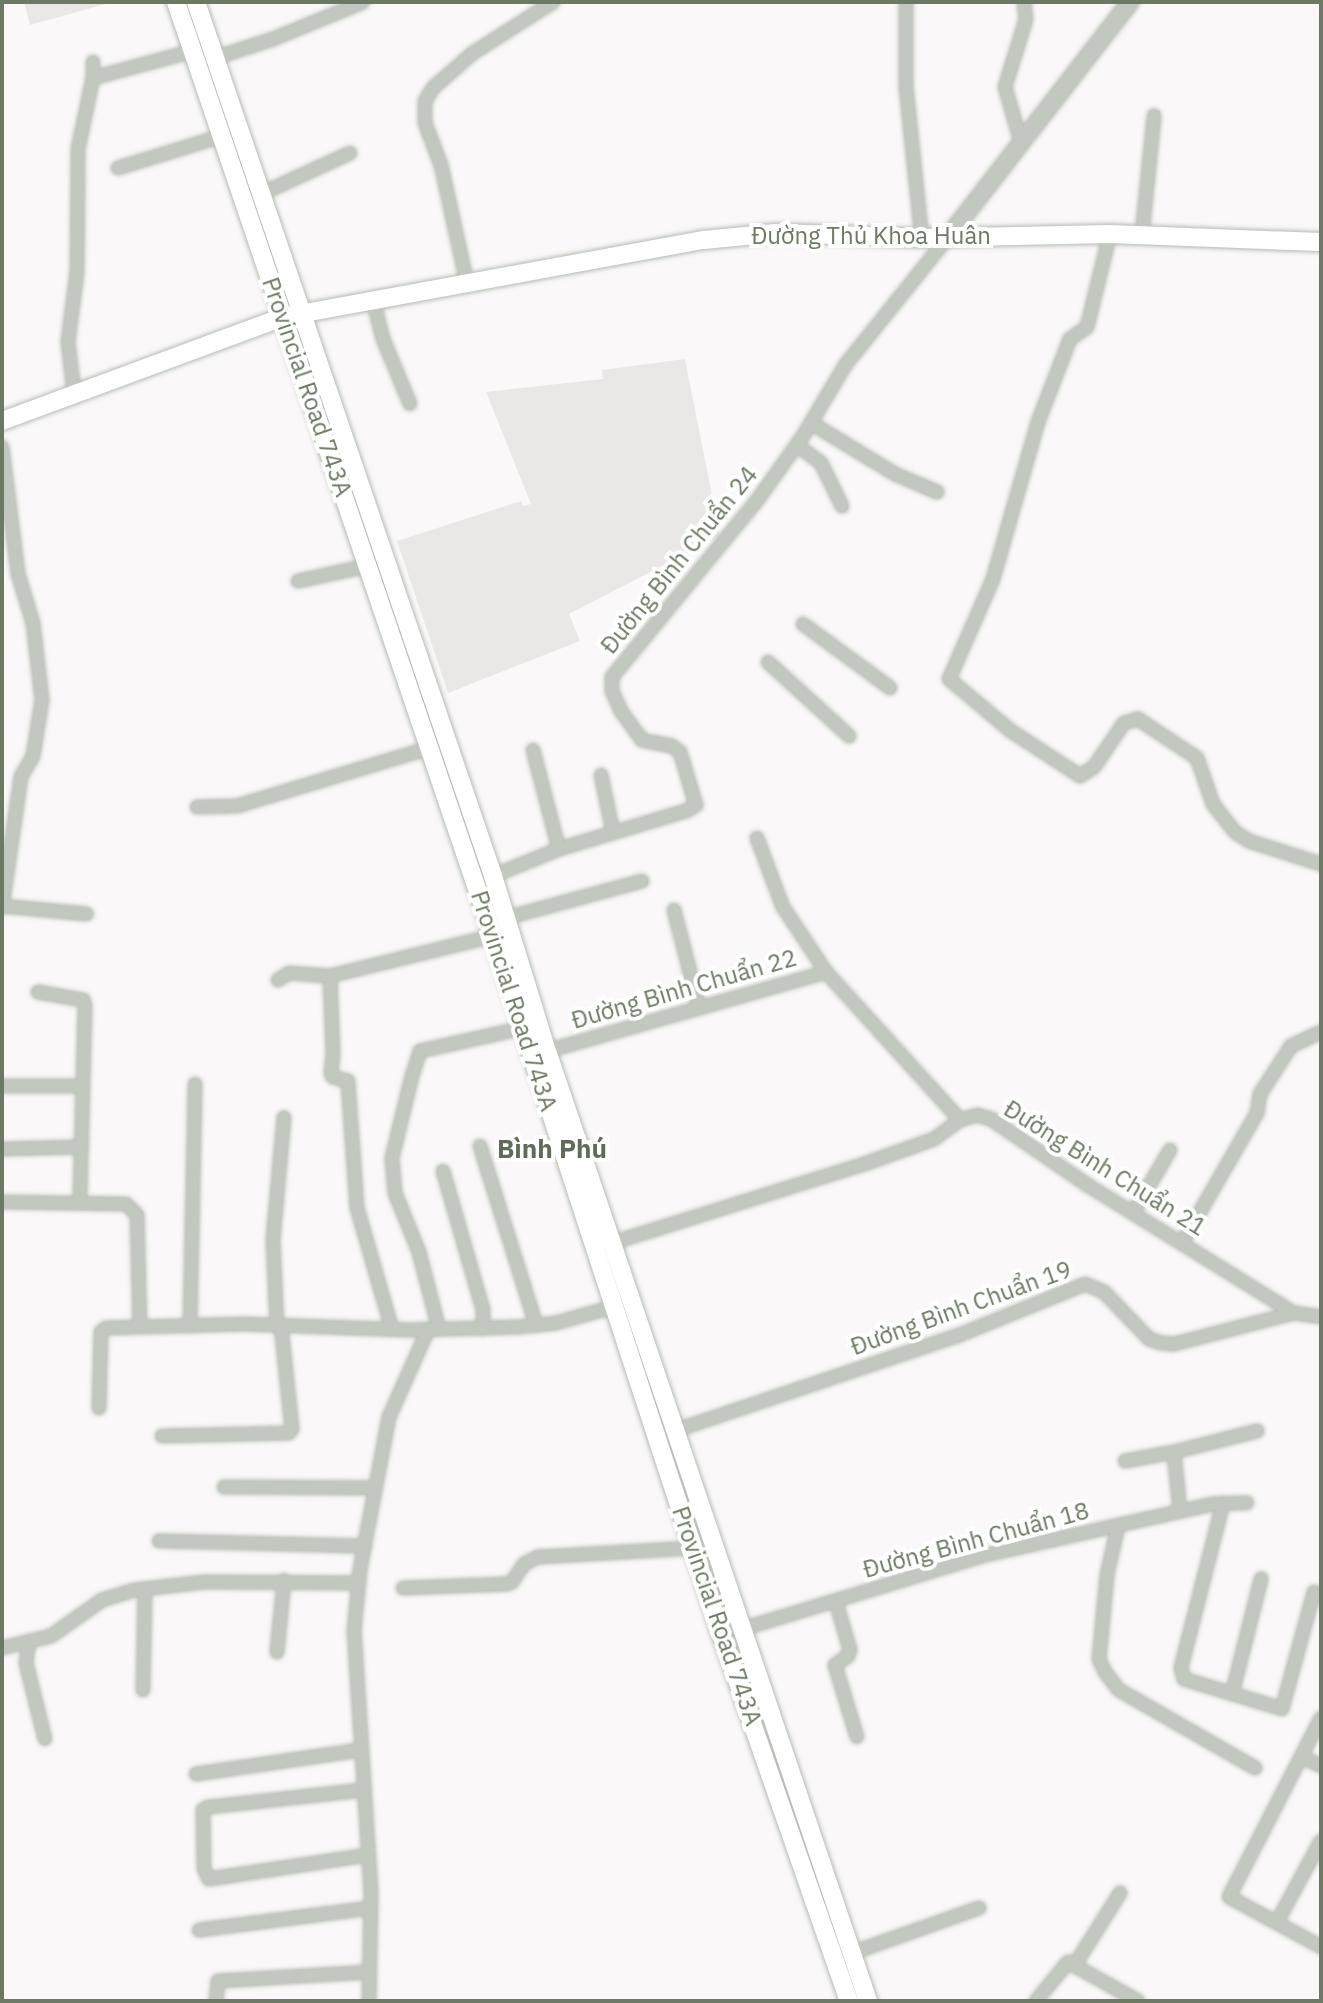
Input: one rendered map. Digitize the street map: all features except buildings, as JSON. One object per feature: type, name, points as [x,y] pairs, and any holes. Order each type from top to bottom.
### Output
[{"type":"main road","name":"Provincial Road 743A","points":[[176,2],[222,136],[292,315],[493,876],[506,918],[523,1028],[719,1628],[849,2001]]},
{"type":"main road","name":"Provincial Road 743A","points":[[196,2],[261,194],[292,315],[367,566],[493,936],[510,959],[547,1051],[868,2001]]},
{"type":"main road","name":"Đường Thủ Khoa Huân","points":[[2,421],[74,392],[292,315],[718,239],[776,233],[922,238],[1110,234],[1321,242]]},
{"type":"street","points":[[215,58],[273,39],[363,2]]},
{"type":"street","points":[[467,283],[441,165],[425,123],[425,101],[448,73],[473,53],[553,2]]},
{"type":"street","points":[[906,2],[906,87],[922,238]]},
{"type":"street","points":[[1021,142],[1005,87],[1026,19],[1024,2]]},
{"type":"street","points":[[948,237],[1130,2]]},
{"type":"street","points":[[93,78],[193,51]]},
{"type":"street","points":[[74,392],[68,342],[77,272],[78,149],[93,78],[93,62]]},
{"type":"street","points":[[1142,235],[1154,116]]},
{"type":"street","points":[[118,168],[222,136]]},
{"type":"street","points":[[261,194],[350,153]]},
{"type":"street","points":[[1110,234],[1087,327],[1070,339],[1038,422],[993,579],[949,679],[1011,731],[1080,776],[1094,767],[1124,723],[1138,719],[1197,758],[1213,804],[1235,832],[1249,841],[1321,864]]},
{"type":"street","name":"Đường Bình Chuẩn 24","points":[[493,876],[559,849],[686,811],[696,805],[680,752],[672,746],[642,740],[621,711],[612,691],[612,677],[756,502],[797,445],[846,364],[948,237]]},
{"type":"street","points":[[373,300],[383,339],[410,404]]},
{"type":"street","points":[[811,423],[895,474],[937,492]]},
{"type":"street","points":[[797,445],[821,463],[842,506]]},
{"type":"street","points":[[2,447],[18,574],[33,623],[42,700],[33,756],[21,777],[7,837],[2,907],[87,914]]},
{"type":"street","points":[[298,581],[367,566]]},
{"type":"street","points":[[803,624],[890,688]]},
{"type":"street","points":[[768,662],[849,736]]},
{"type":"street","points":[[197,807],[237,806],[429,748]]},
{"type":"street","points":[[533,750],[559,849]]},
{"type":"street","points":[[601,775],[613,832]]},
{"type":"street","points":[[2,805],[16,808]]},
{"type":"street","points":[[757,838],[783,907],[826,972]]},
{"type":"street","points":[[506,918],[642,881]]},
{"type":"street","points":[[674,910],[699,1007]]},
{"type":"street","points":[[278,980],[289,973],[330,976],[493,936]]},
{"type":"street","name":"Đường Bình Chuẩn 22","points":[[547,1051],[826,972],[960,1120]]},
{"type":"street","points":[[330,976],[332,1076],[348,1081],[357,1208],[392,1329]]},
{"type":"street","points":[[38,992],[83,1000],[80,1201]]},
{"type":"street","points":[[369,2001],[371,1908],[354,1632],[365,1546],[389,1417],[434,1330],[419,1252],[395,1193],[392,1158],[420,1051],[523,1028]]},
{"type":"street","points":[[1182,1243],[1257,1113],[1260,1094],[1291,1046],[1321,1032]]},
{"type":"street","points":[[190,1326],[195,1084]]},
{"type":"street","points":[[2,1086],[83,1086]]},
{"type":"street","name":"Đường Bình Chuẩn 21","points":[[960,1120],[977,1115],[991,1119],[1133,1213],[1294,1313]]},
{"type":"street","points":[[162,1436],[289,1433],[292,1429],[279,1326],[273,1240],[284,1117]]},
{"type":"street","points":[[612,1243],[934,1139],[960,1120]]},
{"type":"street","points":[[480,1146],[536,1325]]},
{"type":"street","points":[[2,1149],[81,1147]]},
{"type":"street","points":[[1133,1213],[1170,1150]]},
{"type":"street","points":[[443,1171],[483,1310],[483,1329]]},
{"type":"street","points":[[2,1202],[126,1204],[137,1215],[140,1327]]},
{"type":"street","name":"Đường Bình Chuẩn 19","points":[[674,1431],[957,1336],[1085,1284],[1104,1292],[1149,1339],[1161,1343],[1174,1344],[1294,1313]]},
{"type":"street","points":[[99,1408],[101,1332],[106,1328],[279,1326],[483,1329],[536,1325],[613,1307]]},
{"type":"street","points":[[1294,1313],[1320,1313]]},
{"type":"street","points":[[1125,1461],[1257,1431]]},
{"type":"street","points":[[1174,1452],[1180,1511]]},
{"type":"street","points":[[224,1487],[375,1488]]},
{"type":"street","points":[[1223,1503],[1181,1668],[1184,1679],[1282,1709],[1314,1592],[1321,1595]]},
{"type":"street","name":"Đường Bình Chuẩn 18","points":[[719,1628],[742,1629],[986,1555],[1180,1511],[1223,1503],[1247,1503]]},
{"type":"street","points":[[1118,1526],[1107,1575],[1099,1659],[1105,1672],[1119,1690],[1255,1768]]},
{"type":"street","points":[[159,1541],[365,1546]]},
{"type":"street","points":[[403,1588],[507,1584],[512,1582],[524,1564],[538,1557],[694,1548]]},
{"type":"street","points":[[1232,1694],[1261,1579]]},
{"type":"street","points":[[2,1648],[51,1636],[102,1600],[145,1589],[284,1580],[359,1583]]},
{"type":"street","points":[[277,1652],[284,1580]]},
{"type":"street","points":[[143,1690],[145,1589]]},
{"type":"street","points":[[836,1602],[850,1650],[848,1656],[835,1665],[857,1737]]},
{"type":"street","points":[[29,1641],[26,1663],[45,1739]]},
{"type":"street","points":[[1321,1718],[1229,1897],[1321,1947]]},
{"type":"street","points":[[196,1774],[360,1750]]},
{"type":"street","points":[[1302,1757],[1321,1766]]},
{"type":"street","points":[[363,1790],[208,1807],[203,1810],[204,1868],[209,1879],[367,1855]]},
{"type":"street","points":[[1277,1922],[1321,1841]]},
{"type":"street","points":[[1076,1963],[1120,1893]]},
{"type":"street","points":[[199,1930],[371,1908]]},
{"type":"street","points":[[852,1953],[979,1908]]},
{"type":"street","points":[[1036,2001],[1061,1966],[1068,1962],[1076,1963],[1138,2001]]},
{"type":"street","points":[[216,2001],[218,1981],[370,1972]]},
{"type":"shaded area","points":[[24,2],[113,2],[30,25]]},
{"type":"shaded area","points":[[685,359],[720,536],[569,614],[580,641],[448,693],[397,541],[521,501],[523,506],[531,504],[486,392],[603,379],[602,370]]},
{"type":"district","name":"Bình Phú","points":[[552,1149]]}]
